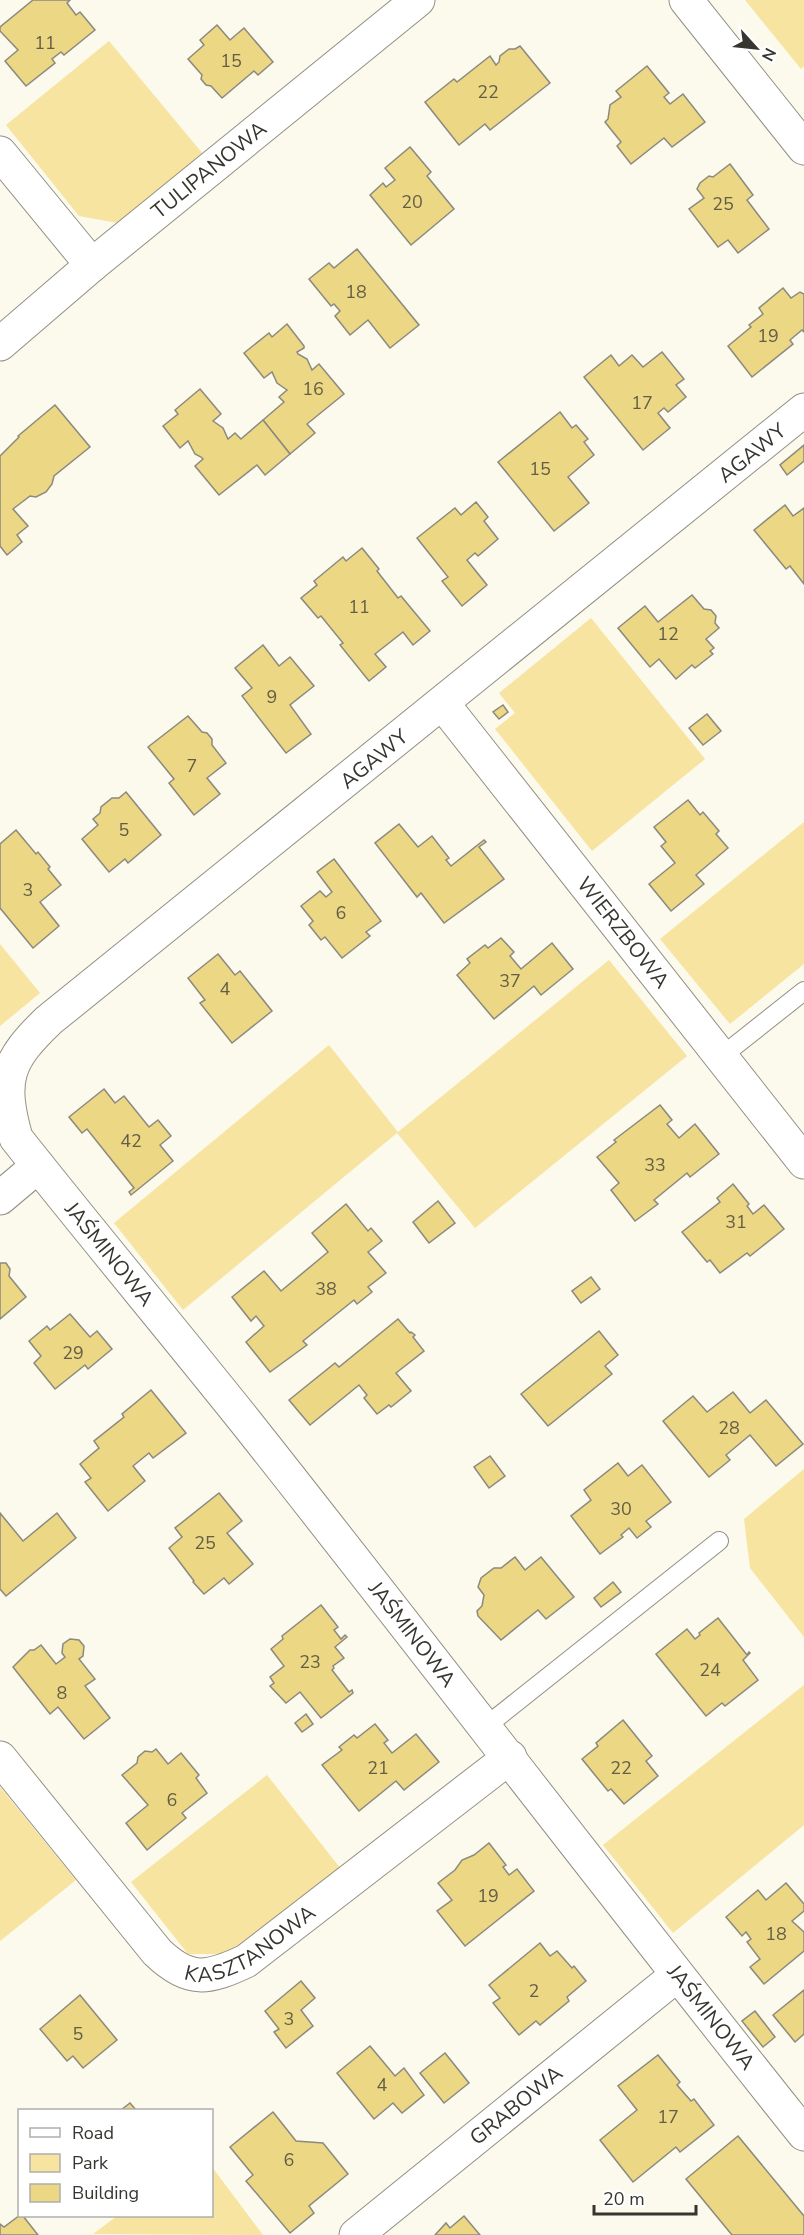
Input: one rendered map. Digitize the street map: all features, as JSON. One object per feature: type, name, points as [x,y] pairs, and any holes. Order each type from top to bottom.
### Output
[{"type":"street","name":"TULIPANOWA","points":[[0,344],[92,265],[418,0]]},
{"type":"street","points":[[686,0],[804,148]]},
{"type":"street","points":[[0,153],[92,265]]},
{"type":"street","name":"AGAWY","points":[[16,1138],[3,1102],[4,1080],[13,1059],[49,1020],[443,704],[804,410]]},
{"type":"street","name":"WIERZBOWA","points":[[443,704],[804,1162]]},
{"type":"street","name":"JAŚMINOWA","points":[[16,1138],[243,1419],[804,2134]]},
{"type":"street","points":[[0,1198],[38,1166]]},
{"type":"street","name":"KASZTANOWA","points":[[0,1758],[157,1952],[181,1972],[200,1975],[222,1972],[246,1961],[510,1757]]},
{"type":"street","name":"GRABOWA","points":[[356,2235],[677,1975]]},
{"type":"lane","points":[[722,1056],[804,991]]},
{"type":"lane","points":[[485,1727],[719,1541]]},
{"type":"green space","points":[[745,0],[804,0],[804,66],[801,69]]},
{"type":"green space","points":[[109,41],[203,154],[118,223],[79,216],[6,125]]},
{"type":"green space","points":[[591,618],[705,759],[592,851],[495,729],[515,713],[499,693]]},
{"type":"green space","points":[[804,822],[804,964],[730,1024],[660,939]]},
{"type":"green space","points":[[0,944],[40,993],[0,1026]]},
{"type":"green space","points":[[609,960],[687,1056],[475,1228],[397,1133],[183,1310],[114,1223],[329,1045],[398,1132]]},
{"type":"green space","points":[[804,1469],[804,1637],[750,1568],[744,1519]]},
{"type":"green space","points":[[804,1685],[804,1825],[673,1933],[603,1845]]},
{"type":"green space","points":[[267,1775],[341,1869],[227,1954],[188,1954],[131,1882]]},
{"type":"green space","points":[[0,1787],[76,1880],[0,1941]]},
{"type":"green space","points":[[213,2168],[263,2235],[93,2234],[116,2217],[213,2217]]},
{"type":"building","points":[[33,0],[70,0],[67,3],[76,15],[80,12],[95,30],[64,55],[61,52],[52,59],[55,63],[26,86],[5,61],[18,50],[0,31],[0,27]]},
{"type":"building","points":[[217,25],[230,40],[244,28],[273,62],[258,75],[254,71],[222,98],[211,86],[206,85],[201,79],[202,75],[188,59],[204,45],[200,40]]},
{"type":"building","points":[[520,46],[550,83],[490,130],[485,124],[459,145],[425,102],[454,79],[457,82],[490,56],[496,65],[500,56],[509,49]]},
{"type":"building","points":[[647,66],[669,93],[664,97],[670,104],[683,94],[705,122],[672,147],[664,138],[631,164],[617,146],[621,142],[605,122],[608,119],[610,105],[621,97],[616,91]]},
{"type":"building","points":[[410,147],[431,172],[427,176],[454,209],[411,245],[370,195],[383,183],[386,187],[395,180],[385,168]]},
{"type":"building","points":[[730,164],[753,195],[747,200],[769,229],[738,253],[728,240],[718,247],[689,209],[704,198],[697,189],[700,183],[709,176],[713,177]]},
{"type":"building","points":[[357,249],[419,325],[390,348],[368,320],[350,335],[335,316],[340,311],[334,304],[331,306],[309,279],[329,263],[334,268]]},
{"type":"building","points":[[783,288],[791,298],[800,292],[804,294],[804,332],[802,330],[790,340],[793,344],[752,377],[728,346],[763,314],[759,308]]},
{"type":"building","points":[[287,324],[304,346],[297,352],[298,354],[307,359],[312,370],[319,364],[344,394],[307,424],[315,433],[290,454],[263,420],[284,402],[279,397],[287,390],[277,383],[272,372],[264,378],[244,353],[269,333],[272,337]]},
{"type":"building","points":[[662,352],[684,379],[676,385],[686,397],[668,412],[664,408],[658,413],[670,428],[643,450],[584,377],[611,355],[619,366],[632,355],[643,367]]},
{"type":"building","points":[[200,389],[221,414],[213,421],[223,428],[228,439],[235,433],[241,439],[263,420],[290,454],[265,475],[257,465],[219,495],[195,466],[203,459],[195,454],[188,441],[180,448],[163,426],[178,414],[175,410]]},
{"type":"building","points":[[55,405],[90,447],[54,476],[46,492],[36,497],[30,496],[13,509],[28,526],[17,535],[22,542],[7,555],[0,546],[0,456],[18,436]]},
{"type":"building","points":[[560,412],[572,428],[576,425],[588,439],[584,442],[594,455],[568,477],[589,503],[554,531],[498,462]]},
{"type":"building","points":[[804,445],[804,461],[787,475],[780,465]]},
{"type":"building","points":[[476,502],[488,517],[484,521],[498,539],[478,556],[475,553],[467,560],[487,585],[462,606],[442,581],[448,577],[417,538],[455,508],[461,515]]},
{"type":"building","points":[[785,505],[793,516],[804,508],[804,584],[790,566],[786,569],[754,530]]},
{"type":"building","points":[[362,548],[398,598],[401,596],[430,631],[413,645],[403,632],[375,654],[386,667],[369,681],[340,645],[343,643],[321,616],[318,618],[301,598],[317,585],[314,581],[343,557],[346,561]]},
{"type":"building","points":[[692,595],[704,609],[711,610],[716,616],[715,623],[719,628],[706,639],[714,648],[710,651],[713,654],[695,668],[692,665],[676,679],[659,659],[650,667],[618,628],[645,606],[658,622]]},
{"type":"building","points":[[263,645],[279,666],[290,657],[314,686],[290,705],[311,734],[286,753],[242,696],[252,688],[235,668]]},
{"type":"building","points":[[503,705],[508,712],[499,719],[493,712]]},
{"type":"building","points":[[707,714],[721,731],[703,745],[689,728]]},
{"type":"building","points":[[188,716],[202,732],[207,733],[212,739],[212,745],[226,763],[207,778],[220,794],[194,815],[169,783],[174,779],[148,747]]},
{"type":"building","points":[[126,792],[161,835],[128,863],[125,859],[109,872],[82,839],[98,825],[93,819],[100,813],[101,807],[112,798],[119,798]]},
{"type":"building","points":[[688,800],[700,815],[703,812],[719,831],[716,834],[728,848],[696,875],[704,884],[671,911],[649,884],[675,863],[661,846],[666,842],[654,827]]},
{"type":"building","points":[[399,824],[418,847],[432,836],[449,858],[446,860],[451,866],[484,840],[486,842],[479,847],[504,879],[444,923],[421,893],[417,897],[375,843]]},
{"type":"building","points":[[16,830],[36,854],[38,852],[61,885],[40,902],[59,926],[33,948],[0,908],[0,844]]},
{"type":"building","points":[[334,859],[381,921],[366,932],[370,936],[342,958],[325,937],[321,940],[309,925],[313,921],[301,906],[320,891],[326,897],[332,892],[317,872]]},
{"type":"building","points":[[501,938],[514,952],[510,956],[521,969],[552,943],[573,969],[541,995],[534,986],[494,1019],[457,975],[470,963],[467,959],[485,945],[488,948]]},
{"type":"building","points":[[218,954],[235,975],[240,971],[272,1011],[232,1043],[200,1003],[205,1000],[188,978]]},
{"type":"building","points":[[104,1089],[115,1103],[124,1096],[149,1127],[158,1120],[171,1136],[160,1145],[173,1161],[131,1195],[129,1192],[134,1188],[87,1129],[82,1133],[69,1117]]},
{"type":"building","points":[[660,1105],[672,1120],[667,1124],[679,1138],[695,1124],[719,1154],[690,1177],[687,1173],[654,1200],[658,1204],[635,1221],[611,1190],[619,1183],[597,1157],[616,1142],[614,1140]]},
{"type":"building","points":[[733,1184],[749,1204],[747,1206],[753,1214],[764,1205],[784,1229],[750,1256],[747,1253],[720,1273],[710,1260],[707,1262],[682,1232],[720,1202],[717,1198]]},
{"type":"building","points":[[438,1201],[455,1223],[429,1243],[413,1222]]},
{"type":"building","points":[[346,1204],[368,1231],[371,1228],[382,1241],[368,1252],[386,1273],[368,1287],[372,1292],[357,1304],[354,1300],[303,1341],[307,1345],[270,1372],[246,1342],[264,1326],[256,1316],[251,1321],[232,1297],[264,1271],[281,1291],[328,1252],[312,1233]]},
{"type":"building","points":[[0,1263],[6,1263],[10,1269],[9,1276],[26,1297],[0,1319]]},
{"type":"building","points":[[591,1277],[600,1289],[581,1303],[572,1291]]},
{"type":"building","points":[[70,1314],[90,1337],[97,1331],[112,1349],[88,1369],[85,1365],[55,1389],[34,1363],[41,1356],[29,1341],[47,1326],[50,1330]]},
{"type":"building","points":[[398,1319],[410,1333],[415,1335],[413,1337],[424,1351],[396,1373],[411,1391],[391,1407],[389,1405],[377,1414],[364,1398],[367,1395],[359,1385],[310,1425],[289,1400],[335,1363],[339,1367]]},
{"type":"building","points":[[599,1331],[618,1355],[605,1366],[612,1374],[548,1426],[521,1394]]},
{"type":"building","points":[[151,1390],[186,1433],[153,1458],[149,1453],[133,1466],[145,1481],[108,1511],[85,1482],[91,1478],[80,1464],[99,1448],[94,1441],[124,1417],[122,1414]]},
{"type":"building","points":[[733,1392],[750,1413],[766,1400],[803,1444],[776,1466],[750,1435],[726,1455],[730,1460],[709,1477],[663,1421],[693,1396],[707,1412]]},
{"type":"building","points":[[490,1456],[505,1476],[489,1488],[474,1467]]},
{"type":"building","points":[[618,1463],[628,1476],[642,1465],[671,1502],[646,1521],[651,1527],[637,1538],[629,1528],[621,1535],[623,1537],[600,1554],[571,1516],[591,1500],[584,1490]]},
{"type":"building","points":[[219,1493],[242,1521],[227,1533],[253,1564],[229,1584],[224,1578],[204,1594],[169,1548],[182,1537],[175,1528]]},
{"type":"building","points":[[0,1513],[23,1541],[57,1513],[76,1538],[6,1596],[0,1589]]},
{"type":"building","points":[[515,1557],[525,1570],[541,1557],[574,1597],[546,1619],[538,1610],[501,1640],[478,1616],[477,1611],[482,1606],[484,1595],[478,1587],[481,1578],[494,1568],[501,1568]]},
{"type":"building","points":[[613,1582],[621,1592],[601,1607],[594,1598]]},
{"type":"building","points":[[321,1605],[338,1627],[334,1630],[341,1639],[345,1635],[347,1637],[335,1647],[344,1658],[333,1666],[332,1670],[349,1692],[352,1690],[353,1693],[321,1718],[300,1692],[286,1703],[270,1686],[274,1683],[270,1677],[284,1666],[271,1649],[283,1639],[282,1636]]},
{"type":"building","points":[[718,1618],[747,1655],[750,1653],[743,1660],[758,1680],[725,1706],[722,1703],[706,1716],[656,1654],[687,1629],[695,1639]]},
{"type":"building","points":[[70,1639],[79,1640],[84,1646],[83,1656],[79,1659],[95,1679],[85,1686],[110,1718],[84,1739],[58,1707],[50,1714],[13,1667],[30,1650],[41,1645],[56,1664],[65,1657],[62,1653],[63,1644]]},
{"type":"building","points":[[306,1714],[313,1724],[302,1732],[295,1723]]},
{"type":"building","points":[[623,1720],[652,1756],[646,1761],[658,1776],[624,1804],[611,1789],[608,1791],[582,1759],[598,1746],[596,1743]]},
{"type":"building","points":[[375,1724],[388,1740],[384,1743],[392,1753],[416,1734],[439,1762],[404,1790],[396,1781],[359,1811],[322,1765],[342,1750],[339,1747],[354,1735],[357,1738]]},
{"type":"building","points":[[156,1749],[168,1764],[181,1753],[199,1775],[196,1778],[207,1793],[182,1813],[186,1818],[147,1850],[126,1823],[148,1805],[122,1775],[137,1763],[138,1757],[145,1751],[152,1752]]},
{"type":"building","points":[[489,1843],[506,1865],[503,1867],[509,1875],[517,1869],[534,1891],[465,1946],[437,1911],[452,1900],[438,1883],[455,1870],[462,1860],[474,1855]]},
{"type":"building","points":[[786,1883],[804,1904],[804,1911],[792,1921],[804,1932],[804,1951],[764,1984],[750,1967],[760,1959],[747,1942],[751,1939],[746,1932],[742,1936],[726,1917],[758,1890],[766,1900]]},
{"type":"building","points":[[540,1943],[550,1956],[557,1951],[586,1981],[567,1997],[569,2001],[540,2025],[536,2021],[519,2035],[493,2003],[500,1998],[489,1985]]},
{"type":"building","points":[[301,1981],[315,1998],[301,2010],[313,2026],[286,2048],[274,2032],[279,2029],[265,2011]]},
{"type":"building","points":[[804,1990],[804,2034],[795,2042],[773,2015]]},
{"type":"building","points":[[80,1995],[117,2040],[83,2068],[73,2056],[67,2061],[40,2029]]},
{"type":"building","points":[[755,2011],[775,2037],[763,2047],[742,2021]]},
{"type":"building","points":[[370,2046],[395,2076],[404,2068],[424,2095],[402,2113],[393,2103],[374,2119],[337,2073]]},
{"type":"building","points":[[445,2053],[469,2083],[444,2103],[420,2073]]},
{"type":"building","points":[[658,2055],[680,2082],[677,2085],[691,2101],[694,2099],[714,2125],[680,2152],[676,2147],[633,2182],[600,2140],[637,2110],[618,2086]]},
{"type":"building","points":[[130,2103],[135,2109],[122,2109]]},
{"type":"building","points":[[273,2112],[296,2141],[323,2143],[348,2174],[309,2206],[314,2213],[290,2233],[246,2181],[253,2175],[230,2147]]},
{"type":"building","points":[[738,2136],[804,2216],[804,2235],[732,2235],[686,2179]]},
{"type":"building","points":[[18,2216],[24,2217],[38,2235],[0,2235],[0,2224],[4,2227]]},
{"type":"building","points":[[464,2216],[480,2235],[435,2235],[446,2223],[450,2228]]}]
